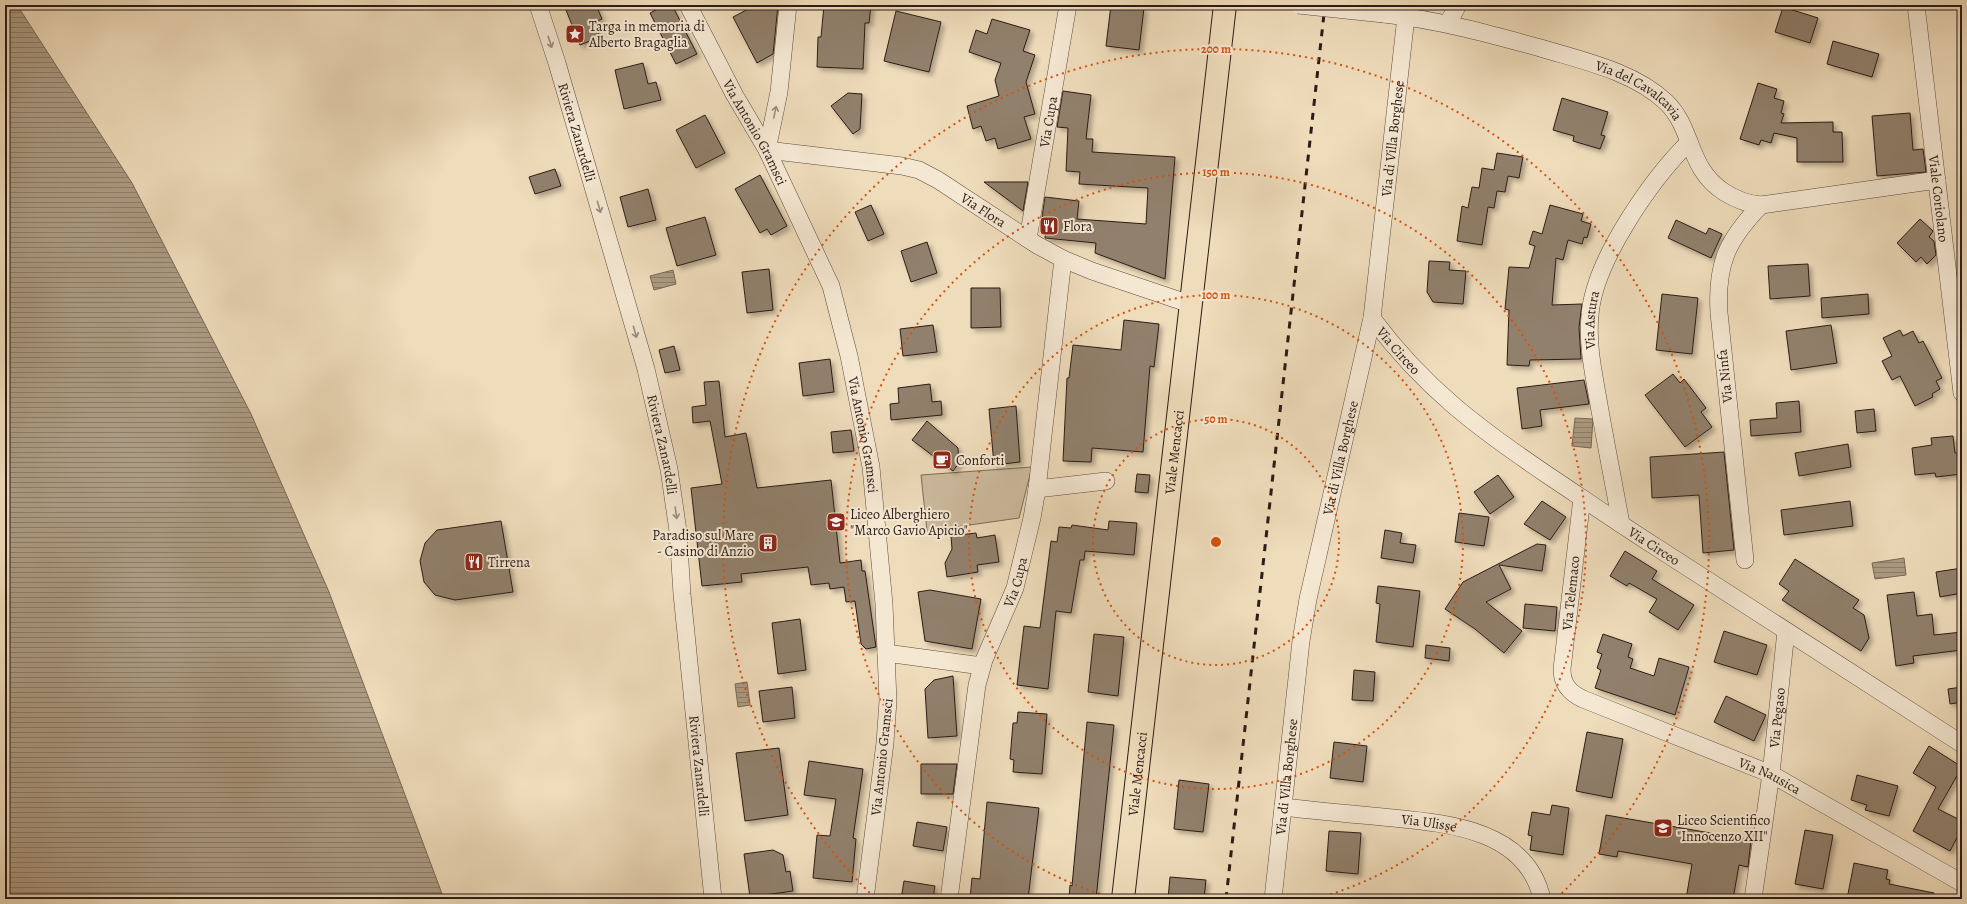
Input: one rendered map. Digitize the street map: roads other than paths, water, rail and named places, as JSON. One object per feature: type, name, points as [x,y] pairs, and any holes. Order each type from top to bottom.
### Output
[{"type":"main road","name":"Viale Mencacci","points":[[1123,899],[1224,5]]},
{"type":"street","name":"Riviera Zanardelli","points":[[538,5],[557,63],[646,369],[669,470],[678,531],[682,594],[713,899]]},
{"type":"street","name":"Via Antonio Gramsci","points":[[688,5],[734,94],[767,150],[831,286],[849,356],[871,467],[880,554],[888,718],[865,899]]},
{"type":"street","points":[[767,150],[779,92],[788,5]]},
{"type":"street","name":"Via Cupa","points":[[1028,239],[1068,5]]},
{"type":"street","name":"Via del Cavalcavia","points":[[1298,5],[1384,14],[1448,23],[1582,60],[1628,78],[1657,94],[1677,116],[1698,166],[1710,182],[1733,197],[1761,205],[1937,180]]},
{"type":"street","points":[[1448,23],[1458,5]]},
{"type":"street","name":"Viale Coriolano","points":[[1916,5],[1962,393]]},
{"type":"street","name":"Via di Villa Borghese","points":[[1273,899],[1308,599],[1372,318],[1406,17]]},
{"type":"street","name":"Via Astura","points":[[1621,524],[1589,346],[1591,305],[1600,272],[1613,248],[1658,175],[1689,142]]},
{"type":"street","name":"Via Flora","points":[[767,150],[902,166],[919,170],[938,180],[1028,239],[1063,259],[1092,271],[1190,304]]},
{"type":"street","name":"Via Ninfa","points":[[1745,560],[1719,313],[1719,283],[1724,258],[1731,241],[1745,222],[1761,205]]},
{"type":"street","name":"Via Cupa","points":[[949,899],[976,692],[982,666],[1010,602],[1018,576],[1037,489],[1063,259]]},
{"type":"street","name":"Via Circeo","points":[[1372,318],[1408,363],[1449,403],[1500,442],[1621,524],[1962,744]]},
{"type":"street","points":[[1037,489],[1106,482]]},
{"type":"street","name":"Via Telemaco","points":[[1567,688],[1563,678],[1562,669],[1582,498]]},
{"type":"street","name":"Via Pegaso","points":[[1753,899],[1772,774],[1786,631]]},
{"type":"street","points":[[886,653],[982,666]]},
{"type":"street","name":"Via Nausica","points":[[1567,688],[1583,699],[1772,774],[1962,883]]},
{"type":"street","name":"Via Ulisse","points":[[1283,807],[1440,823],[1476,832],[1503,845],[1523,862],[1535,878],[1542,899]]},
{"type":"railway","points":[[1226,899],[1325,5]]},
{"type":"place","name":"Targa in memoria di Alberto Bragaglia","points":[[575,34]]},
{"type":"place","name":"Flora","points":[[1049,226]]},
{"type":"place","name":"Conforti","points":[[942,460]]},
{"type":"place","name":"Liceo Alberghiero \"Marco Gavio Apicio\"","points":[[836,522]]},
{"type":"place","name":"Paradiso sul Mare - Casino di Anzio","points":[[768,543]]},
{"type":"place","name":"Tirrena","points":[[474,562]]},
{"type":"place","name":"Liceo Scientifico \"Innocenzo XII\"","points":[[1663,828]]}]
